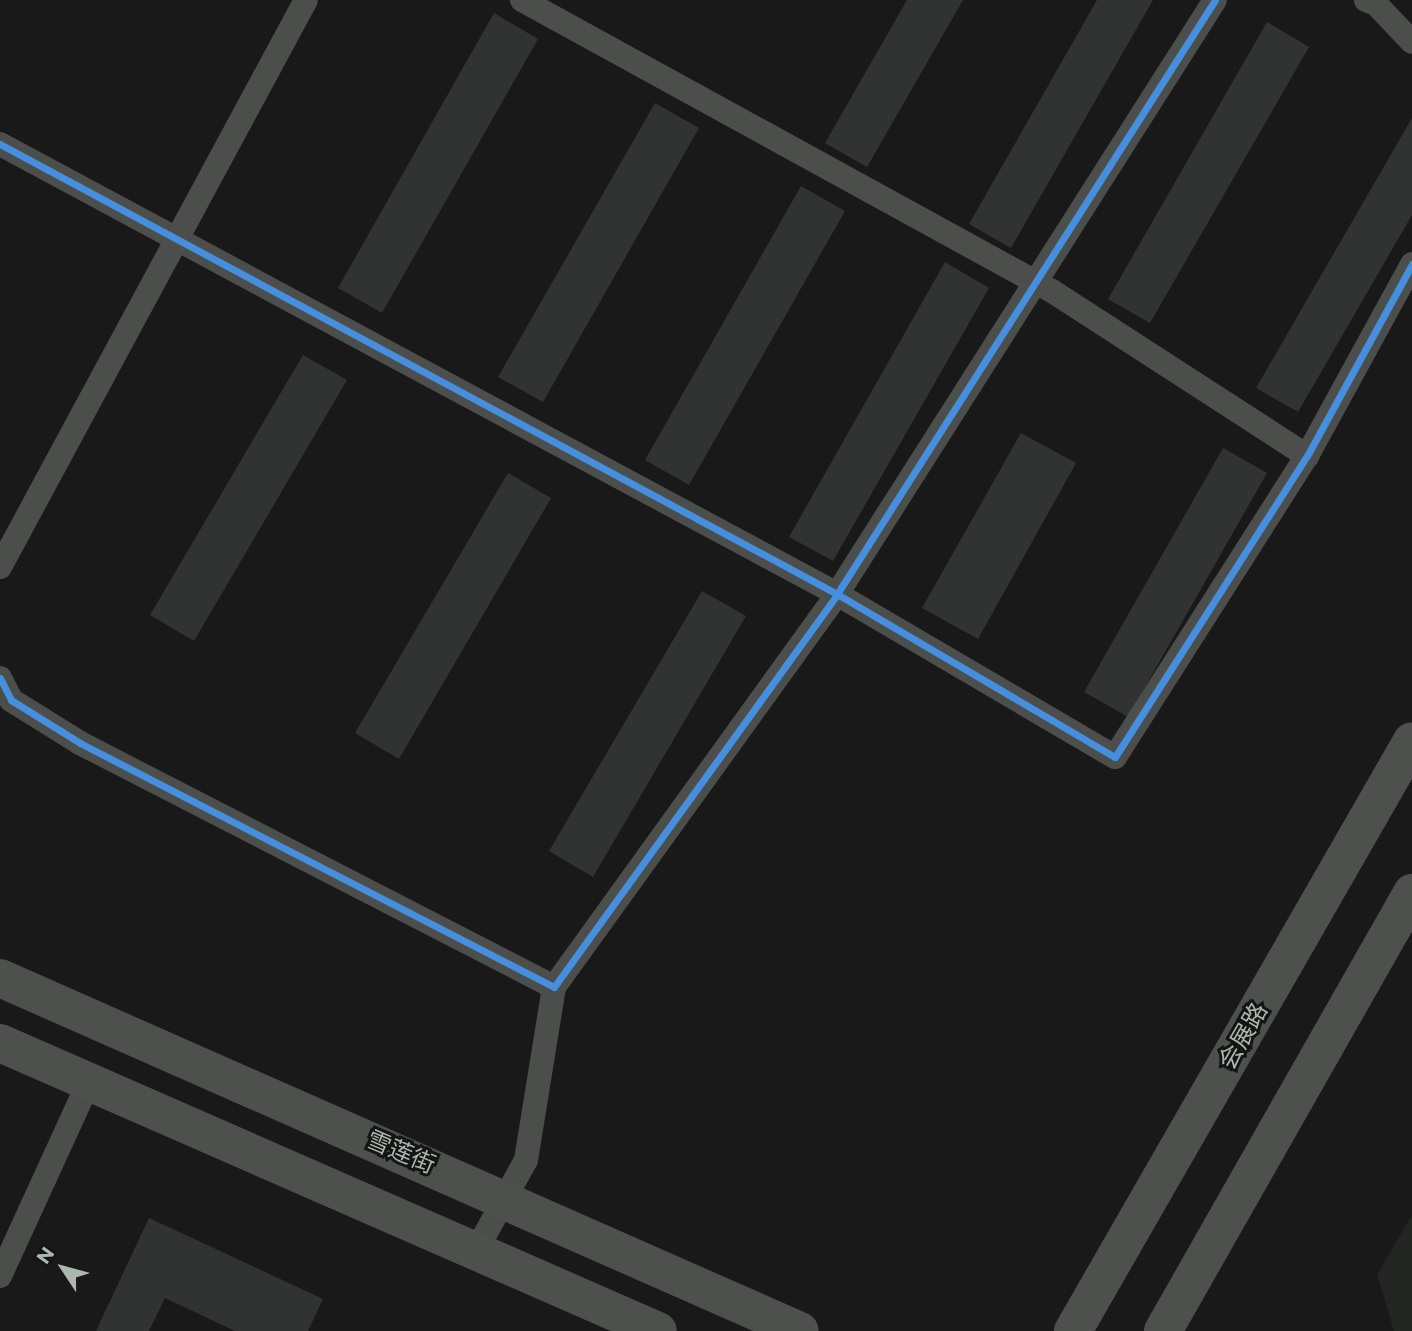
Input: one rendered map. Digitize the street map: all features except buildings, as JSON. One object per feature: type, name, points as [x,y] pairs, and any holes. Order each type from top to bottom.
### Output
[{"type":"main road","name":"会展路","points":[[1073,1331],[1412,741]]},
{"type":"main road","points":[[1163,1331],[1412,893]]},
{"type":"main road","name":"雪莲街","points":[[0,978],[506,1198],[800,1331]]},
{"type":"main road","points":[[0,1044],[477,1249],[658,1331]]},
{"type":"street","points":[[0,567],[178,242],[306,0]]},
{"type":"street","points":[[522,0],[1037,283],[1307,456]]},
{"type":"street","points":[[477,1249],[526,1160],[554,987],[837,594],[1037,283],[1214,0]]},
{"type":"street","points":[[1366,0],[1376,4],[1412,42]]},
{"type":"street","points":[[0,144],[837,594],[1115,757],[1307,456],[1412,264]]},
{"type":"street","points":[[0,678],[11,700],[80,743],[554,987]]},
{"type":"street","points":[[0,1276],[88,1084]]},
{"type":"shaded area","points":[[1412,1215],[1412,1331],[1394,1331],[1377,1275]]},
{"type":"cycle path","points":[[0,678],[11,700],[80,743],[554,987],[837,594],[1215,0]]},
{"type":"cycle path","points":[[0,144],[837,594],[1115,757],[1307,456],[1412,264]]}]
